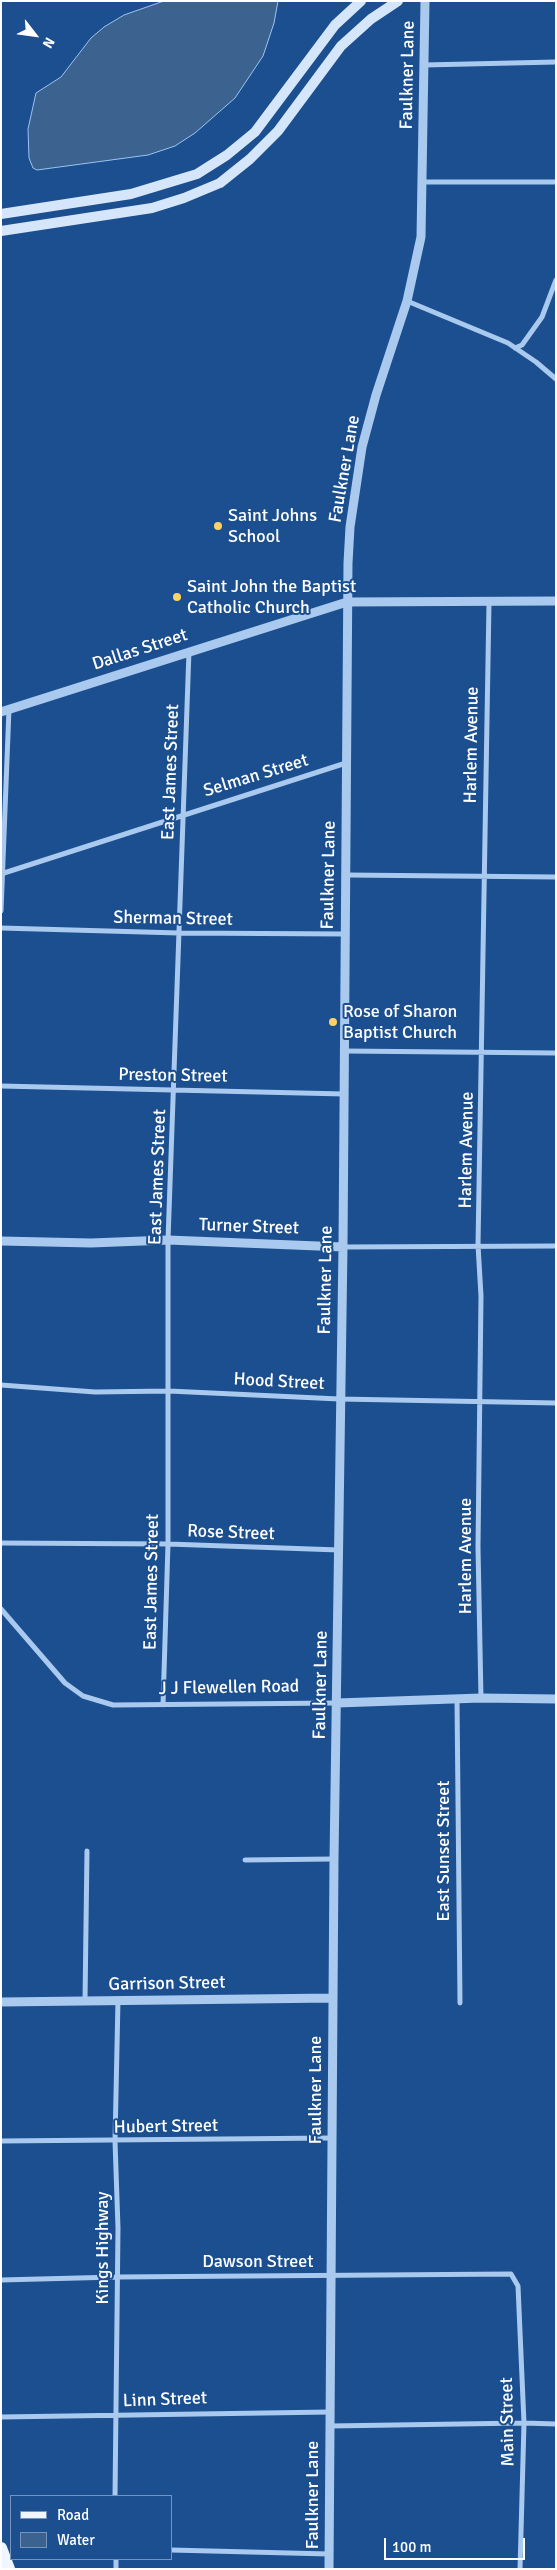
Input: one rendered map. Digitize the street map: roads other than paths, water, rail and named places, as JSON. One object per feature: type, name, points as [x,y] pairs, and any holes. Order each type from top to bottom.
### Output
[{"type":"main road","points":[[1,214],[131,194],[197,174],[228,155],[255,132],[335,25],[360,1]]},
{"type":"main road","points":[[1,230],[152,208],[184,198],[220,183],[250,159],[278,131],[341,46],[371,19],[398,1]]},
{"type":"main road","points":[[4,2549],[9,2569]]},
{"type":"street","name":"Faulkner Lane","points":[[329,2569],[334,1859],[339,1550],[339,1399],[343,1247],[347,602],[350,527],[362,447],[376,395],[407,302],[421,237],[426,1]]},
{"type":"street","points":[[424,66],[556,62]]},
{"type":"street","points":[[423,182],[556,182]]},
{"type":"street","points":[[515,348],[522,345],[542,317],[556,280]]},
{"type":"street","points":[[407,302],[490,334],[515,348],[556,379]]},
{"type":"street","name":"Dallas Street","points":[[5,710],[347,602],[556,602]]},
{"type":"street","name":"Harlem Avenue","points":[[481,1698],[478,1548],[480,1402],[478,1245],[483,1052],[489,603]]},
{"type":"street","name":"East James Street","points":[[163,1705],[168,1544],[168,1240],[175,1090],[189,651]]},
{"type":"street","points":[[1,911],[4,873],[5,710]]},
{"type":"street","name":"Selman Street","points":[[4,873],[346,763]]},
{"type":"street","points":[[346,875],[556,877]]},
{"type":"street","name":"Sherman Street","points":[[1,928],[179,934],[345,934]]},
{"type":"street","points":[[344,1051],[556,1053]]},
{"type":"street","name":"Preston Street","points":[[1,1086],[344,1094]]},
{"type":"street","name":"Turner Street","points":[[1,1241],[91,1243],[168,1240],[343,1247],[556,1246]]},
{"type":"street","name":"Hood Street","points":[[1,1385],[95,1392],[169,1391],[339,1399],[556,1403]]},
{"type":"street","name":"Rose Street","points":[[1,1543],[168,1544],[339,1550]]},
{"type":"street","name":"J J Flewellen Road","points":[[1,1609],[65,1683],[83,1696],[113,1705],[337,1703],[481,1698],[556,1699]]},
{"type":"street","name":"East Sunset Street","points":[[457,1699],[460,2003]]},
{"type":"street","points":[[85,2001],[87,1851]]},
{"type":"street","points":[[245,1860],[334,1859]]},
{"type":"street","name":"Garrison Street","points":[[1,2002],[333,1998]]},
{"type":"street","name":"Kings Highway","points":[[115,2495],[117,2277],[115,2141],[118,2000]]},
{"type":"street","name":"Hubert Street","points":[[1,2141],[332,2138]]},
{"type":"street","name":"Dawson Street","points":[[1,2280],[506,2273],[513,2276]]},
{"type":"street","name":"Main Street","points":[[513,2276],[518,2286],[524,2423],[520,2569]]},
{"type":"street","name":"Linn Street","points":[[1,2417],[330,2412]]},
{"type":"street","points":[[330,2426],[556,2424]]},
{"type":"street","points":[[172,2550],[329,2554]]},
{"type":"water","points":[[164,1],[278,1],[274,23],[263,56],[235,98],[195,133],[175,146],[148,155],[37,170],[33,168],[29,158],[28,129],[36,93],[61,77],[91,38],[104,27],[124,15]]},
{"type":"place","name":"Saint Johns School","points":[[218,526]]},
{"type":"place","name":"Saint John the Baptist Catholic Church","points":[[177,597]]},
{"type":"place","name":"Rose of Sharon Baptist Church","points":[[333,1022]]}]
